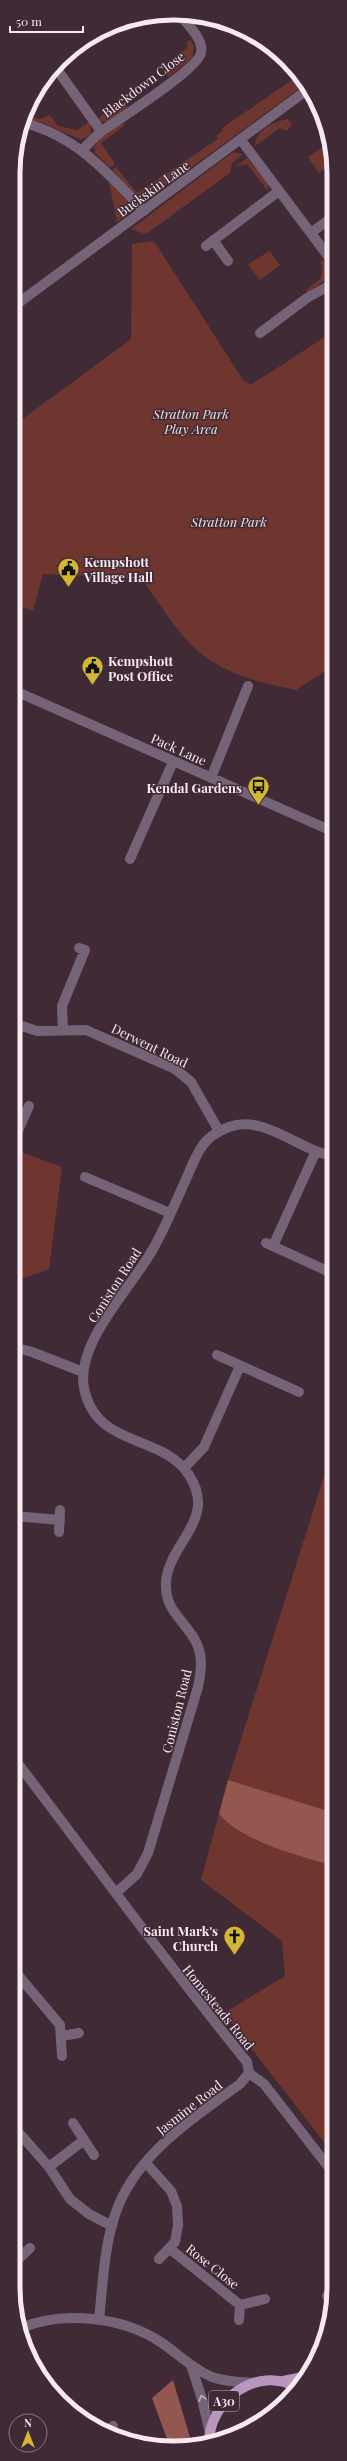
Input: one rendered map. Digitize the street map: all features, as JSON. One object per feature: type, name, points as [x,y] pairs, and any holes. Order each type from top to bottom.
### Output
[{"type":"main road","name":"A30","points":[[281,2382],[297,2378]]},
{"type":"main road","name":"A30","points":[[209,2437],[216,2413],[224,2401],[241,2388],[266,2381],[281,2382],[292,2386]]},
{"type":"street","name":"Blackdown Close","points":[[82,150],[101,131],[127,115],[186,71],[198,60],[201,54],[201,45],[183,20]]},
{"type":"street","points":[[58,72],[101,131]]},
{"type":"street","name":"Buckskin Lane","points":[[20,302],[304,93]]},
{"type":"street","points":[[28,124],[47,129],[82,150],[108,172],[144,211]]},
{"type":"street","points":[[241,140],[327,254]]},
{"type":"street","points":[[228,261],[209,243],[279,191]]},
{"type":"street","points":[[312,232],[327,221]]},
{"type":"street","points":[[260,332],[308,298],[327,287]]},
{"type":"street","points":[[211,778],[248,686]]},
{"type":"street","name":"Pack Lane","points":[[20,693],[327,829]]},
{"type":"street","points":[[130,859],[174,762]]},
{"type":"street","points":[[63,1029],[62,1006],[85,950],[79,948]]},
{"type":"street","name":"Derwent Road","points":[[20,1026],[32,1031],[63,1029],[92,1031],[182,1073],[194,1087],[219,1132]]},
{"type":"street","points":[[20,1122],[29,1106]]},
{"type":"street","name":"Coniston Road","points":[[116,1893],[137,1874],[148,1853],[169,1790],[200,1677],[200,1657],[196,1643],[171,1608],[166,1588],[169,1569],[192,1528],[197,1514],[196,1489],[184,1468],[173,1458],[122,1435],[100,1421],[87,1399],[83,1372],[96,1338],[153,1249],[200,1148],[219,1132],[238,1125],[258,1126],[316,1152],[327,1154]]},
{"type":"street","points":[[316,1152],[269,1244],[327,1271]]},
{"type":"street","points":[[85,1176],[170,1213]]},
{"type":"street","points":[[20,1349],[83,1372]]},
{"type":"street","points":[[217,1355],[286,1391],[299,1392]]},
{"type":"street","points":[[184,1468],[204,1447],[240,1366]]},
{"type":"street","points":[[20,1516],[60,1515],[59,1532]]},
{"type":"street","name":"Homesteads Road","points":[[20,1766],[173,1971],[247,2062],[249,2073],[264,2084],[327,2165]]},
{"type":"street","points":[[20,1981],[60,2025],[62,2036],[62,2056]]},
{"type":"street","points":[[62,2036],[79,2033]]},
{"type":"street","name":"Jasmine Road","points":[[99,2320],[112,2226],[129,2184],[165,2141],[240,2084],[249,2073]]},
{"type":"street","points":[[73,2123],[94,2155]]},
{"type":"street","points":[[20,2134],[49,2166],[70,2199],[89,2214],[112,2226]]},
{"type":"street","points":[[49,2166],[84,2140]]},
{"type":"street","name":"Rose Close","points":[[146,2163],[171,2191],[177,2206],[178,2225],[175,2242],[159,2259]]},
{"type":"street","points":[[20,2255],[30,2248]]},
{"type":"street","name":"Rose Close","points":[[170,2248],[240,2305]]},
{"type":"street","name":"Rose Close","points":[[240,2305],[265,2299]]},
{"type":"street","name":"Rose Close","points":[[240,2305],[240,2320]]},
{"type":"street","points":[[25,2327],[61,2318],[99,2320],[131,2328],[160,2342],[190,2365],[211,2377],[255,2383]]},
{"type":"street","points":[[190,2365],[202,2399],[209,2437]]},
{"type":"green space","points":[[190,40],[194,46],[192,58],[168,77],[163,70],[180,58],[177,55],[188,47],[186,43]]},
{"type":"green space","points":[[294,79],[301,87],[147,200],[139,199],[112,170],[116,167],[137,193],[218,139],[216,136],[223,130],[222,128]]},
{"type":"green space","points":[[122,102],[128,107],[107,122],[100,121],[98,118]]},
{"type":"green space","points":[[50,115],[58,126],[77,130],[90,121],[91,134],[81,140],[43,123],[30,120],[32,116],[40,119]]},
{"type":"green space","points":[[287,119],[292,124],[287,131],[280,128],[255,146],[258,135],[262,131],[271,125]]},
{"type":"green space","points":[[123,123],[125,125],[101,143],[115,164],[110,168],[95,153],[95,148],[97,143],[104,135]]},
{"type":"green space","points":[[324,146],[327,167],[319,173],[308,157]]},
{"type":"green space","points":[[233,152],[243,154],[232,163],[230,173],[146,234],[131,229]]},
{"type":"green space","points":[[247,158],[268,184],[268,191],[247,164],[236,166]]},
{"type":"green space","points":[[109,182],[127,201],[126,214],[117,222]]},
{"type":"green space","name":"Stratton Park","points":[[154,241],[243,380],[251,385],[327,336],[327,670],[296,690],[245,677],[221,667],[210,660],[199,652],[183,636],[142,579],[136,576],[130,580],[123,577],[43,574],[33,611],[20,606],[20,421],[131,339],[132,244]]},
{"type":"green space","points":[[270,251],[280,265],[260,280],[248,264]]},
{"type":"green space","points":[[324,259],[327,277],[325,280],[308,293],[306,290],[321,278],[322,267],[320,263]]},
{"type":"green space","points":[[20,1152],[62,1167],[49,1269],[20,1279]]},
{"type":"green space","points":[[327,1467],[327,2146],[224,2013],[285,1976],[282,1941],[201,1880],[228,1780]]},
{"type":"shaded area","points":[[228,1780],[327,1811],[327,1864],[272,1847],[243,1833],[219,1814]]},
{"type":"shaded area","points":[[173,2380],[191,2440],[168,2441],[152,2398]]},
{"type":"place","name":"Kempshott Village Hall","points":[[69,588]]},
{"type":"place","name":"Kempshott Post Office","points":[[92,686]]},
{"type":"place","name":"Kendal Gardens","points":[[258,806]]},
{"type":"place","name":"Saint Mark's Church","points":[[234,1956]]},
{"type":"park label","name":"Stratton Park Play Area","points":[[191,420]]}]
